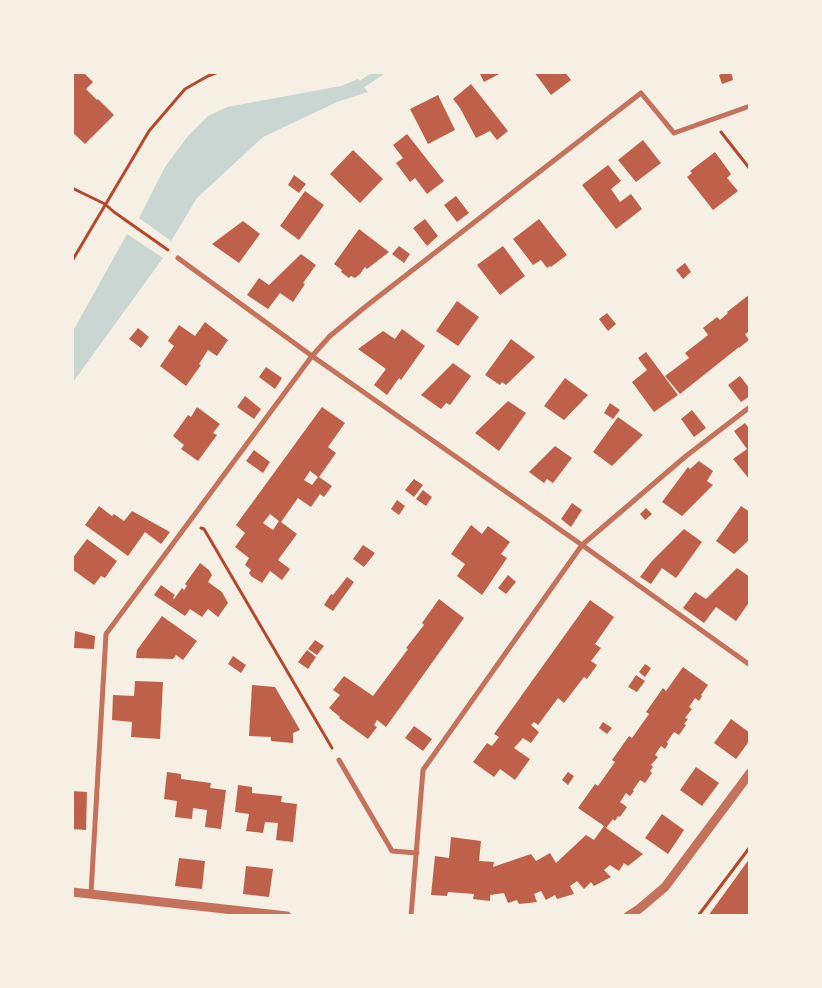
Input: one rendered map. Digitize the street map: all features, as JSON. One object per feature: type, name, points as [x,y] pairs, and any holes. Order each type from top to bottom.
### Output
[{"type":"street","points":[[91,894],[106,634],[312,356],[330,336],[365,307],[641,93],[674,133],[750,106]]},
{"type":"street","points":[[178,258],[312,356],[750,664]]},
{"type":"street","points":[[411,916],[423,770],[582,545],[686,456],[750,407]]},
{"type":"street","points":[[339,760],[392,851],[417,853]]},
{"type":"street","points":[[628,916],[665,887],[750,774]]},
{"type":"street","points":[[72,892],[287,916]]},
{"type":"path","points":[[72,261],[149,131],[185,89],[218,72]]},
{"type":"path","points":[[712,119],[750,169]]},
{"type":"path","points":[[72,188],[106,204],[114,212],[178,258]]},
{"type":"path","points":[[190,521],[204,529],[339,760]]},
{"type":"path","points":[[698,916],[750,847]]},
{"type":"shaded area","points":[[358,79],[368,92],[337,102],[263,137],[197,198],[171,241],[139,218],[165,167],[188,136],[208,116],[227,107],[341,86]]},
{"type":"shaded area","points":[[127,234],[163,258],[73,382],[73,331]]},
{"type":"building","points":[[72,72],[87,72],[85,74],[93,82],[86,89],[114,115],[85,144],[72,132]]},
{"type":"building","points":[[479,72],[503,72],[484,82]]},
{"type":"building","points":[[534,72],[565,72],[571,80],[551,95]]},
{"type":"building","points":[[731,72],[733,80],[722,84],[719,75]]},
{"type":"building","points":[[471,84],[508,131],[497,140],[490,131],[476,138],[453,99]]},
{"type":"building","points":[[438,95],[455,130],[428,144],[410,109]]},
{"type":"building","points":[[407,134],[444,181],[427,194],[415,178],[410,182],[396,163],[403,158],[393,145]]},
{"type":"building","points":[[643,140],[661,163],[636,182],[618,160]]},
{"type":"building","points":[[353,150],[383,179],[360,203],[330,174]]},
{"type":"building","points":[[715,152],[731,174],[727,178],[738,191],[713,210],[687,177],[692,173],[690,171]]},
{"type":"building","points":[[608,165],[621,181],[611,189],[620,202],[631,194],[642,209],[616,229],[582,185]]},
{"type":"building","points":[[294,175],[306,184],[299,193],[288,185]]},
{"type":"building","points":[[305,191],[324,205],[299,240],[280,226]]},
{"type":"building","points":[[456,196],[469,213],[457,222],[444,205]]},
{"type":"building","points":[[425,219],[438,236],[427,246],[413,228]]},
{"type":"building","points":[[539,219],[567,255],[547,268],[541,260],[533,265],[513,239]]},
{"type":"building","points":[[243,221],[260,234],[239,263],[212,244]]},
{"type":"building","points":[[359,229],[389,252],[367,269],[365,267],[355,278],[351,276],[349,278],[334,264]]},
{"type":"building","points":[[399,246],[410,254],[404,263],[392,254]]},
{"type":"building","points":[[503,246],[525,276],[500,295],[477,265]]},
{"type":"building","points":[[301,254],[316,265],[303,283],[305,284],[293,302],[280,293],[268,309],[247,295],[259,278],[269,285]]},
{"type":"building","points":[[685,263],[691,272],[683,279],[676,270]]},
{"type":"building","points":[[750,294],[750,331],[745,334],[749,340],[680,394],[665,376],[689,358],[685,353],[708,335],[703,328],[717,317],[720,320]]},
{"type":"building","points":[[457,301],[479,317],[458,346],[436,331]]},
{"type":"building","points":[[607,313],[616,324],[608,331],[599,319]]},
{"type":"building","points":[[205,322],[228,340],[217,356],[208,350],[199,364],[201,365],[186,386],[160,366],[174,346],[168,341],[179,325],[195,336]]},
{"type":"building","points":[[138,328],[149,337],[141,348],[129,339]]},
{"type":"building","points":[[402,329],[425,346],[401,380],[399,378],[387,395],[374,385],[386,369],[358,349],[383,331],[395,339]]},
{"type":"building","points":[[511,339],[535,357],[506,385],[502,382],[500,385],[485,375]]},
{"type":"building","points":[[646,352],[678,395],[654,412],[632,382],[647,370],[638,358]]},
{"type":"building","points":[[453,363],[471,376],[450,405],[446,403],[441,409],[421,395]]},
{"type":"building","points":[[266,367],[282,378],[275,389],[259,377]]},
{"type":"building","points":[[740,376],[750,389],[750,396],[741,402],[728,385]]},
{"type":"building","points":[[565,378],[588,395],[564,420],[544,406]]},
{"type":"building","points":[[245,396],[261,409],[254,419],[237,407]]},
{"type":"building","points":[[508,401],[526,413],[499,451],[475,433]]},
{"type":"building","points":[[610,403],[620,410],[613,419],[604,413]]},
{"type":"building","points":[[197,407],[220,424],[213,433],[217,435],[198,461],[181,449],[184,445],[173,436],[188,415],[191,417]]},
{"type":"building","points":[[322,407],[345,423],[328,447],[336,453],[319,477],[332,486],[324,497],[320,494],[311,507],[298,498],[281,522],[297,534],[278,560],[290,569],[282,580],[270,571],[262,583],[251,576],[249,573],[251,570],[245,565],[249,558],[235,547],[245,533],[236,525]],"holes":[[[310,471],[318,477],[312,485],[304,480]],[[270,514],[279,521],[273,530],[263,523]]]},
{"type":"building","points":[[692,410],[706,428],[694,437],[681,419]]},
{"type":"building","points":[[618,417],[643,435],[612,466],[593,452]]},
{"type":"building","points":[[745,423],[750,430],[750,480],[733,459],[747,449],[734,431]]},
{"type":"building","points":[[555,446],[572,458],[553,483],[547,479],[544,483],[529,472]]},
{"type":"building","points":[[254,450],[270,462],[263,473],[246,461]]},
{"type":"building","points":[[699,461],[713,471],[707,481],[713,485],[682,516],[662,502],[688,467],[690,469]]},
{"type":"building","points":[[414,479],[423,485],[414,497],[405,490]]},
{"type":"building","points":[[423,490],[432,497],[426,506],[416,499]]},
{"type":"building","points":[[397,500],[405,506],[399,515],[391,509]]},
{"type":"building","points":[[572,503],[582,510],[571,527],[561,519]]},
{"type":"building","points":[[99,506],[112,516],[114,514],[124,521],[132,511],[170,532],[161,544],[145,532],[128,556],[85,525]]},
{"type":"building","points":[[741,506],[750,512],[750,539],[734,554],[716,541]]},
{"type":"building","points":[[646,508],[652,514],[645,520],[640,514]]},
{"type":"building","points":[[471,525],[482,534],[488,526],[510,542],[501,554],[507,558],[482,595],[457,576],[465,564],[451,554]]},
{"type":"building","points":[[684,529],[702,542],[676,578],[662,568],[651,584],[640,577],[652,561]]},
{"type":"building","points":[[87,539],[117,561],[105,578],[101,576],[94,585],[72,569],[72,559]]},
{"type":"building","points":[[363,545],[375,553],[364,567],[353,559]]},
{"type":"building","points":[[200,563],[212,575],[208,582],[222,592],[228,603],[218,617],[208,609],[202,617],[190,609],[185,616],[154,595],[161,585],[175,595],[174,599],[182,588],[184,590],[187,586],[185,584]]},
{"type":"building","points":[[737,568],[750,577],[750,601],[736,621],[716,607],[704,623],[683,608],[695,592],[706,599]]},
{"type":"building","points":[[508,575],[516,582],[506,594],[498,588]]},
{"type":"building","points":[[347,577],[354,582],[333,611],[324,605],[331,594],[333,595]]},
{"type":"building","points":[[439,599],[464,618],[386,727],[377,720],[374,725],[377,727],[368,739],[339,718],[329,708],[340,695],[333,690],[344,676],[373,696],[408,649],[406,648],[424,625],[422,623]]},
{"type":"building","points":[[590,600],[614,617],[595,644],[601,648],[591,661],[597,665],[587,679],[584,677],[564,703],[558,698],[538,725],[534,722],[531,725],[539,732],[531,743],[523,738],[514,748],[530,759],[515,780],[500,769],[494,777],[473,762],[487,743],[492,746],[499,737],[494,734]]},
{"type":"building","points":[[162,616],[197,641],[183,660],[176,655],[173,659],[136,658],[137,650]]},
{"type":"building","points":[[75,631],[95,636],[94,649],[74,648]]},
{"type":"building","points":[[315,640],[324,646],[317,655],[308,649]]},
{"type":"building","points":[[307,650],[316,657],[308,669],[298,662]]},
{"type":"building","points":[[233,656],[246,665],[241,673],[228,664]]},
{"type":"building","points":[[645,664],[651,668],[645,677],[639,672]]},
{"type":"building","points":[[683,667],[708,685],[699,701],[695,698],[689,707],[692,709],[685,718],[688,719],[684,724],[686,725],[679,735],[674,732],[667,742],[668,744],[665,749],[661,746],[655,755],[658,757],[651,765],[653,767],[650,771],[652,773],[645,783],[640,780],[630,796],[626,793],[620,802],[627,807],[620,817],[618,816],[615,821],[613,819],[606,828],[643,854],[628,866],[624,863],[619,871],[610,865],[604,870],[611,877],[594,886],[591,882],[584,889],[577,881],[570,886],[574,894],[557,899],[555,895],[546,900],[541,891],[534,894],[537,902],[519,904],[517,900],[508,903],[504,893],[490,895],[490,901],[473,899],[474,894],[448,892],[447,896],[431,895],[435,856],[449,858],[451,837],[481,841],[479,861],[494,862],[493,867],[531,854],[536,861],[550,853],[556,863],[586,835],[594,840],[604,826],[578,808],[595,784],[598,786],[615,762],[612,760],[629,736],[632,738],[649,714],[646,712],[663,688],[666,691]]},
{"type":"building","points":[[636,675],[645,681],[637,692],[628,687]]},
{"type":"building","points":[[135,681],[163,682],[160,739],[131,737],[132,722],[112,720],[113,695],[134,696]]},
{"type":"building","points":[[252,685],[275,687],[300,730],[293,733],[293,743],[271,741],[271,737],[249,736]]},
{"type":"building","points":[[731,719],[750,733],[750,740],[736,759],[714,743]]},
{"type":"building","points":[[603,722],[612,728],[607,734],[599,728]]},
{"type":"building","points":[[414,726],[432,739],[423,751],[405,738]]},
{"type":"building","points":[[696,767],[719,783],[702,806],[680,790]]},
{"type":"building","points":[[167,772],[181,774],[181,779],[211,783],[210,788],[226,790],[221,829],[205,827],[207,810],[193,808],[192,819],[175,817],[177,801],[164,799]]},
{"type":"building","points":[[568,772],[574,776],[568,785],[562,780]]},
{"type":"building","points":[[238,785],[252,787],[252,793],[282,796],[281,802],[297,804],[293,842],[276,840],[278,823],[265,822],[263,833],[246,831],[249,814],[235,812]]},
{"type":"building","points":[[72,791],[87,792],[86,830],[72,829]]},
{"type":"building","points":[[662,814],[684,830],[668,854],[645,838]]},
{"type":"building","points":[[179,858],[205,861],[202,889],[175,886]]},
{"type":"building","points":[[750,858],[750,916],[708,916]]},
{"type":"building","points":[[246,866],[273,869],[269,897],[243,894]]},
{"type":"waterway","points":[[353,87],[362,84],[380,72]]}]
